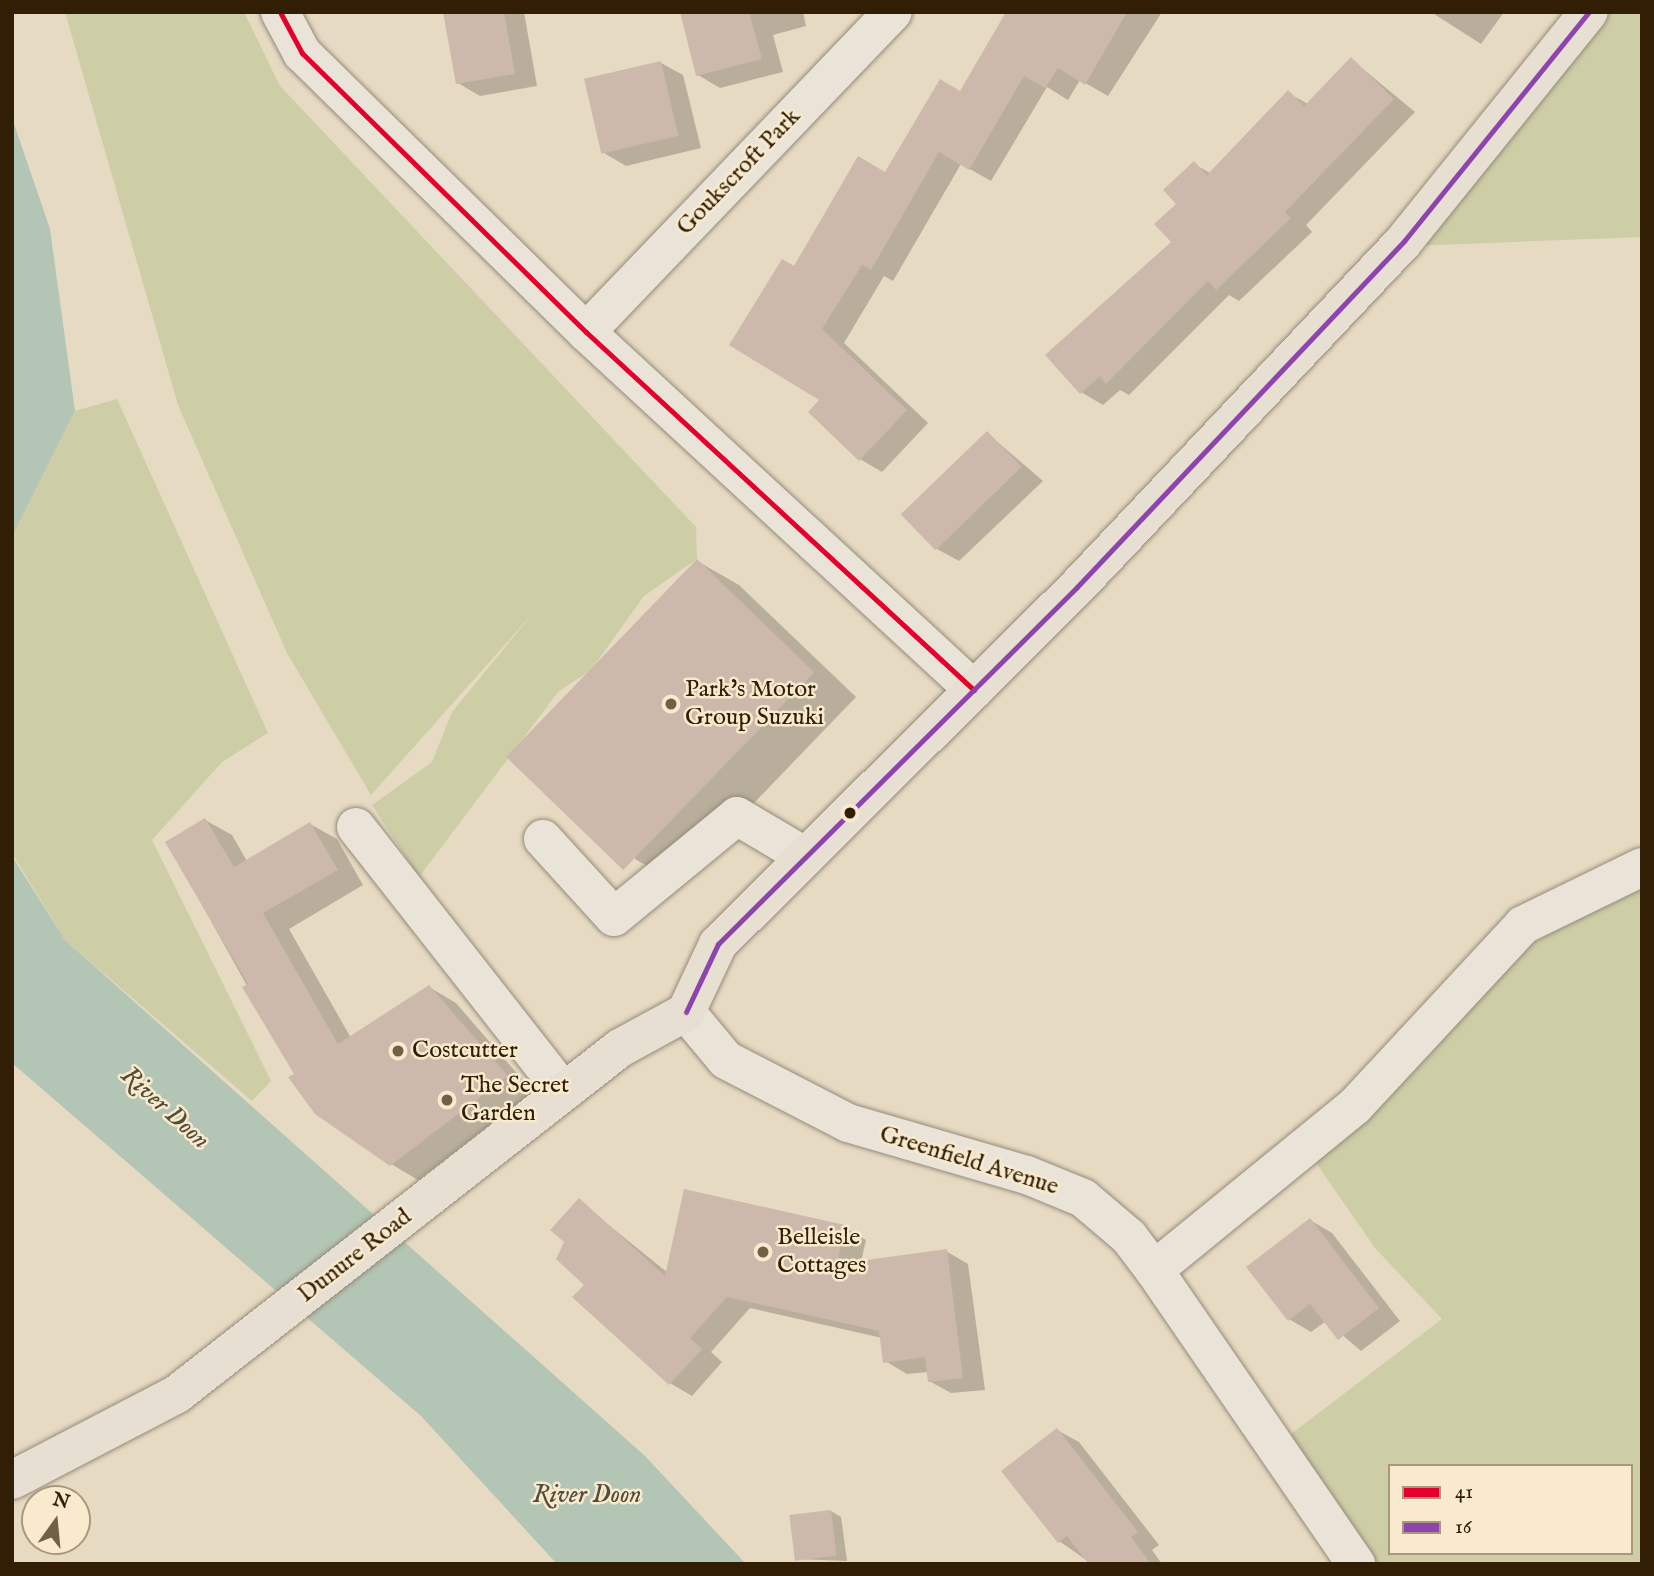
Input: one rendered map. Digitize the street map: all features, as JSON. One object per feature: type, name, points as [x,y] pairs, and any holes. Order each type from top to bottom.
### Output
[{"type":"main road","points":[[686,1012],[718,944],[974,690],[1404,241],[1589,12]]},
{"type":"main road","name":"Dunure Road","points":[[12,1480],[177,1394],[620,1048],[686,1012]]},
{"type":"street","points":[[280,12],[302,54],[586,332],[974,690]]},
{"type":"street","name":"Goukscroft Park","points":[[586,332],[893,12]]},
{"type":"street","points":[[543,839],[614,917],[737,816],[806,857]]},
{"type":"street","points":[[356,827],[563,1091]]},
{"type":"street","points":[[1154,1270],[1355,1107],[1523,925],[1642,867]]},
{"type":"street","name":"Greenfield Avenue","points":[[686,1012],[726,1060],[848,1124],[1027,1175],[1083,1198],[1129,1237],[1154,1270],[1356,1564]]},
{"type":"green space","points":[[65,12],[244,12],[280,86],[696,527],[697,559],[644,596],[591,670],[558,692],[419,877],[372,805],[432,762],[452,712],[534,612],[371,795],[287,653],[178,405]]},
{"type":"green space","points":[[1590,12],[1642,12],[1642,237],[1411,246]]},
{"type":"green space","points":[[117,399],[268,733],[222,762],[152,840],[271,1081],[252,1101],[65,940],[12,853],[12,537],[75,411]]},
{"type":"green space","points":[[1642,867],[1642,1564],[1358,1564],[1274,1447],[1442,1319],[1375,1248],[1307,1150],[1484,964]]},
{"type":"water","points":[[12,118],[50,229],[75,411],[12,537]]},
{"type":"water","name":"River Doon","points":[[12,856],[65,940],[645,1456],[746,1564],[557,1564],[421,1416],[12,1063]]},
{"type":"building","points":[[443,12],[504,12],[515,74],[456,84]]},
{"type":"building","points":[[680,12],[749,12],[762,59],[696,76]]},
{"type":"building","points":[[1006,12],[1127,12],[1085,85],[1058,68],[1045,88],[1024,76],[969,170],[939,152],[871,270],[862,265],[822,329],[907,410],[859,461],[808,412],[819,400],[729,345],[782,259],[794,266],[858,156],[885,172],[940,79],[960,91]]},
{"type":"building","points":[[1351,57],[1394,99],[1285,212],[1291,218],[1216,290],[1208,281],[1106,384],[1100,376],[1080,394],[1045,355],[1171,242],[1154,224],[1176,204],[1163,190],[1194,161],[1207,175],[1288,90],[1304,106]]},
{"type":"building","points":[[661,61],[678,136],[601,154],[584,79]]},
{"type":"building","points":[[987,431],[1022,467],[935,550],[901,514]]},
{"type":"building","name":"Park's Motor Group Suzuki","points":[[697,559],[814,672],[623,870],[506,757]]},
{"type":"building","points":[[205,818],[234,867],[310,822],[338,870],[263,913],[338,1044],[429,985],[508,1076],[390,1166],[315,1114],[288,1077],[294,1074],[242,987],[248,984],[165,842]]},
{"type":"building","points":[[684,1189],[845,1225],[837,1264],[947,1249],[963,1378],[928,1382],[925,1357],[883,1363],[879,1331],[727,1297],[690,1338],[702,1349],[669,1385],[572,1297],[584,1285],[556,1259],[564,1242],[550,1230],[579,1198],[665,1276]]},
{"type":"building","points":[[1310,1218],[1379,1308],[1338,1340],[1310,1304],[1288,1321],[1246,1267]]},
{"type":"building","points":[[1057,1428],[1138,1532],[1131,1537],[1151,1564],[1089,1564],[1067,1536],[1058,1543],[1001,1471]]},
{"type":"building","points":[[831,1510],[837,1556],[795,1561],[789,1515]]},
{"type":"transit line","name":"41","points":[[280,12],[302,53],[586,332],[974,690]]},
{"type":"transit line","name":"16","points":[[686,1012],[718,944],[1077,587],[1404,241],[1589,12]]},
{"type":"place","name":"Park's Motor Group Suzuki","points":[[671,704]]},
{"type":"place","name":"Costcutter","points":[[398,1051]]},
{"type":"place","name":"The Secret Garden","points":[[447,1100]]},
{"type":"place","name":"Belleisle Cottages","points":[[763,1252]]}]
